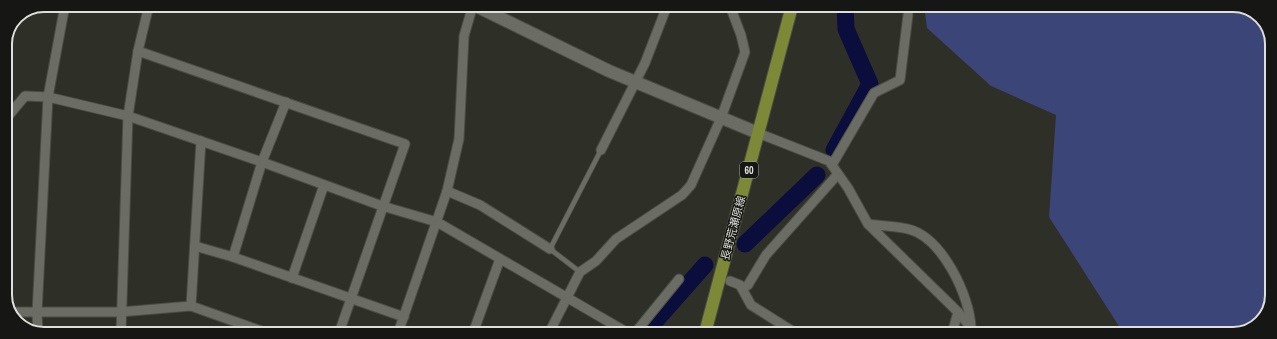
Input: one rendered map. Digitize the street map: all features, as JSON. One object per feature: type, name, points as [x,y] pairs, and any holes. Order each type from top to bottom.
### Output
[{"type":"main road","name":"長野荒瀬原線","points":[[707,327],[790,12]]},
{"type":"street","points":[[38,326],[37,313],[48,97],[64,12]]},
{"type":"street","points":[[121,327],[120,312],[128,116],[138,51],[147,12]]},
{"type":"street","points":[[400,327],[447,191],[459,139],[464,36],[471,12]]},
{"type":"street","points":[[488,12],[634,82],[828,161],[848,188],[868,224],[958,312],[971,327]]},
{"type":"street","points":[[601,150],[634,82],[645,63],[665,12]]},
{"type":"street","points":[[551,327],[580,272],[596,261],[616,239],[682,195],[691,185],[721,118],[745,52],[741,35],[732,12]]},
{"type":"street","points":[[832,165],[874,93],[900,80],[908,15]]},
{"type":"street","points":[[138,51],[405,144],[382,206],[341,327]]},
{"type":"street","points":[[12,111],[25,96],[48,97],[128,116],[262,162],[382,206],[437,222],[565,298],[617,327]]},
{"type":"street","points":[[232,257],[262,162],[286,102]]},
{"type":"street","points":[[191,306],[201,141]]},
{"type":"street","points":[[742,288],[748,285],[766,255],[838,174]]},
{"type":"street","points":[[292,278],[324,185]]},
{"type":"street","points":[[447,191],[480,205],[550,249]]},
{"type":"street","points":[[868,224],[908,229],[926,237],[942,253],[960,287],[971,314],[973,327]]},
{"type":"street","points":[[195,246],[232,257],[404,317]]},
{"type":"street","points":[[475,327],[500,259]]},
{"type":"street","points":[[640,327],[679,279]]},
{"type":"street","points":[[730,281],[740,285],[751,305],[786,327]]},
{"type":"street","points":[[17,312],[120,312],[191,306],[250,327]]},
{"type":"street","points":[[954,327],[958,312]]},
{"type":"lane","points":[[580,272],[550,249],[601,150]]},
{"type":"shaded area","points":[[925,12],[1234,12],[1242,13],[1251,17],[1263,31],[1265,41],[1265,296],[1264,304],[1260,313],[1249,323],[1238,327],[1120,327],[1049,217],[1056,115],[991,86],[927,28]]},
{"type":"waterway","points":[[834,150],[870,84],[846,29],[845,12]]},
{"type":"waterway","points":[[745,244],[817,175]]},
{"type":"waterway","points":[[650,327],[705,265]]}]
